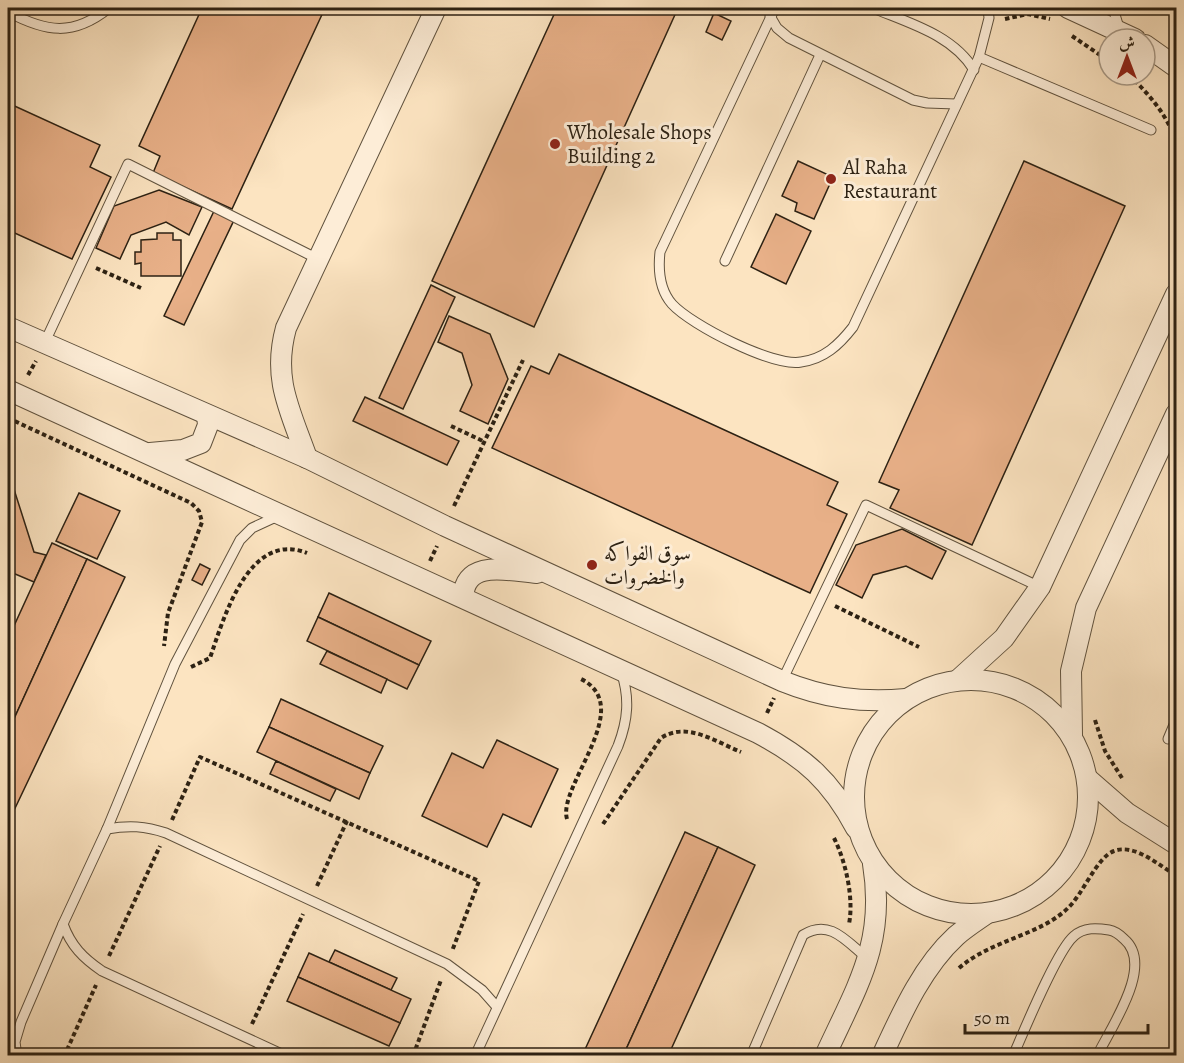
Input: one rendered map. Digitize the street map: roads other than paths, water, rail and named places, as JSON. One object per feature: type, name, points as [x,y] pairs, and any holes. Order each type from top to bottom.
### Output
[{"type":"street","points":[[307,458],[280,378],[280,352],[286,328],[436,8]]},
{"type":"street","points":[[1068,8],[1110,27]]},
{"type":"street","points":[[1157,54],[1176,67]]},
{"type":"street","points":[[958,680],[1004,638],[1040,587],[1176,294]]},
{"type":"street","points":[[8,327],[307,458],[445,526],[813,694],[843,700],[906,699]]},
{"type":"street","points":[[13,392],[284,514],[758,733],[789,749],[816,771],[840,797],[856,828],[873,864],[878,895],[876,928],[867,959],[825,1056]]},
{"type":"street","points":[[1072,735],[1071,670],[1086,608],[1176,414]]},
{"type":"street","points":[[147,453],[183,450],[201,443],[208,425],[207,416]]},
{"type":"street","points":[[463,597],[468,578],[484,569],[548,574]]},
{"type":"street","points":[[856,828],[852,791],[860,755],[878,723],[906,699],[931,686],[958,680],[992,681],[1023,691],[1050,710],[1072,735],[1082,756],[1088,779],[1088,816],[1076,852],[1053,882],[1022,903],[986,914],[954,914],[922,904],[894,887],[873,864]]},
{"type":"street","points":[[1088,779],[1126,813],[1176,844]]},
{"type":"street","points":[[882,1056],[906,1006],[928,970],[955,937],[986,914]]},
{"type":"lane","points":[[8,12],[49,29],[72,28],[94,20],[109,8]]},
{"type":"lane","points":[[873,8],[944,39],[964,54],[974,70]]},
{"type":"lane","points":[[773,12],[660,252],[658,270],[662,288],[672,304],[686,315],[758,355],[778,362],[800,363],[821,356],[840,344],[853,327],[956,104],[974,70],[988,18],[988,8]]},
{"type":"lane","points":[[1113,8],[1123,27]]},
{"type":"lane","points":[[773,12],[789,38],[820,55],[913,100],[956,104]]},
{"type":"lane","points":[[725,261],[820,55]]},
{"type":"lane","points":[[979,57],[1150,130]]},
{"type":"lane","points":[[44,344],[128,164],[318,259]]},
{"type":"lane","points":[[782,681],[866,505],[1040,587]]},
{"type":"lane","points":[[17,1056],[15,1042],[21,1022],[107,830],[175,664],[240,540],[252,528],[284,514]]},
{"type":"lane","points":[[475,1056],[626,728],[628,708],[626,688],[620,669]]},
{"type":"lane","points":[[1168,739],[1176,720]]},
{"type":"lane","points":[[107,830],[127,826],[147,827],[166,833],[447,964],[482,990],[497,1008]]},
{"type":"lane","points":[[63,924],[69,939],[83,958],[102,971],[285,1056]]},
{"type":"lane","points":[[1013,1056],[1062,953],[1074,936],[1093,927],[1114,930],[1131,944],[1137,964],[1132,985],[1097,1056]]},
{"type":"lane","points":[[751,1056],[803,935],[814,928],[827,928],[867,959]]},
{"type":"place","name":"Wholesale Shops Building 2","points":[[555,144]]},
{"type":"place","name":"Al Raha Restaurant","points":[[831,179]]},
{"type":"place","name":"سوق الفواكه والخضروات","points":[[592,565]]}]
